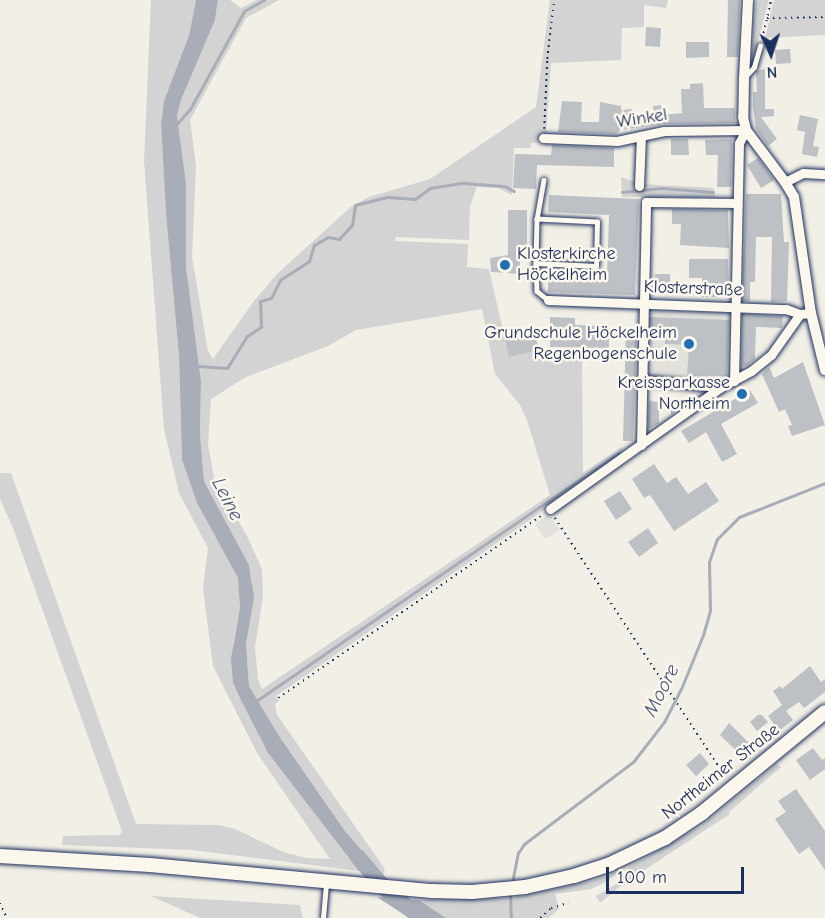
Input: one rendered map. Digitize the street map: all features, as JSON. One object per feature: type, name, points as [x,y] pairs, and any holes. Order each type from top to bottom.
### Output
[{"type":"main road","name":"Northeimer Straße","points":[[0,856],[226,872],[416,890],[495,891],[534,885],[574,876],[634,855],[702,813],[825,712]]},
{"type":"street","points":[[748,0],[743,117],[746,130],[785,182],[794,198],[798,214],[805,313],[825,370]]},
{"type":"street","name":"Winkel","points":[[543,138],[617,141],[697,129],[746,130]]},
{"type":"street","points":[[734,381],[739,143],[746,130]]},
{"type":"street","points":[[639,186],[641,136]]},
{"type":"street","points":[[785,182],[803,173],[825,174]]},
{"type":"street","points":[[641,445],[646,202],[737,203]]},
{"type":"street","name":"Klosterstraße","points":[[548,300],[786,309],[805,313]]},
{"type":"street","points":[[550,509],[721,387],[771,356],[805,313]]},
{"type":"street","points":[[642,380],[721,387]]},
{"type":"lane","points":[[744,78],[754,66],[760,46]]},
{"type":"lane","points":[[544,180],[537,219],[536,263],[537,291],[548,300]]},
{"type":"lane","points":[[536,263],[596,266],[597,222],[537,219]]},
{"type":"lane","points":[[323,918],[326,881]]},
{"type":"path","points":[[543,138],[547,59],[554,0]]},
{"type":"path","points":[[760,46],[771,0]]},
{"type":"path","points":[[766,18],[825,16]]},
{"type":"path","points":[[278,698],[550,509],[729,781]]},
{"type":"path","points":[[0,903],[7,918]]},
{"type":"path","points":[[540,918],[551,908],[568,903]]},
{"type":"shaded area","points":[[151,0],[196,0],[189,35],[164,101],[161,124],[166,214],[179,356],[182,460],[197,503],[238,577],[240,607],[233,644],[233,683],[268,753],[359,871],[192,850],[62,845],[63,836],[120,835],[122,831],[13,528],[0,499],[0,473],[11,473],[136,824],[218,825],[235,829],[283,852],[306,858],[330,859],[257,753],[213,666],[203,588],[208,548],[179,493],[164,429],[144,161]]},
{"type":"shaded area","points":[[196,0],[218,0],[215,20],[181,100],[177,116],[186,183],[186,267],[201,381],[200,434],[204,481],[249,565],[254,597],[246,644],[249,686],[281,739],[345,831],[383,875],[364,874],[359,871],[268,753],[241,700],[233,683],[231,659],[240,607],[238,578],[197,503],[182,460],[179,356],[166,214],[161,124],[164,101],[189,35]]},
{"type":"shaded area","points":[[218,0],[230,0],[241,8],[257,0],[279,0],[246,18],[190,120],[196,165],[192,257],[208,351],[213,359],[254,301],[278,273],[352,206],[369,197],[430,179],[536,107],[550,0],[668,0],[666,8],[644,5],[644,27],[622,28],[621,60],[551,63],[546,135],[540,135],[538,143],[531,143],[530,148],[514,148],[512,195],[498,188],[477,187],[470,206],[469,240],[396,237],[395,241],[468,244],[467,267],[489,269],[509,357],[539,350],[582,352],[583,473],[622,447],[622,456],[276,696],[279,701],[275,704],[277,715],[385,869],[383,875],[345,831],[281,739],[249,686],[246,644],[252,580],[249,565],[204,481],[200,434],[201,381],[186,267],[186,183],[177,116],[181,100],[215,20]],"holes":[[[482,309],[495,374],[520,405],[527,420],[550,495],[262,689],[258,680],[255,647],[263,596],[262,569],[247,536],[214,478],[208,444],[211,399],[246,377],[328,346],[356,330]]]},
{"type":"shaded area","points":[[756,0],[769,0],[752,64],[754,19]]},
{"type":"shaded area","points":[[774,0],[825,0],[825,35],[765,38]]},
{"type":"shaded area","points":[[621,177],[640,184],[714,188],[715,197],[622,197]]},
{"type":"shaded area","name":"Grundschule Höckelheim Regenbogenschule","points":[[648,311],[732,313],[730,380],[649,377],[646,374]]},
{"type":"shaded area","points":[[549,514],[560,530],[545,539],[535,524]]},
{"type":"shaded area","points":[[777,764],[781,767],[729,812],[730,814],[623,884],[600,903],[596,896],[621,881],[629,867],[700,827]]},
{"type":"shaded area","points":[[619,872],[606,882],[591,889],[555,894],[559,909],[548,918],[446,918],[419,900],[513,898],[588,882]]},
{"type":"shaded area","points":[[151,896],[300,905],[303,918],[200,918]]},
{"type":"shaded area","points":[[377,897],[419,900],[446,918],[409,918]]},
{"type":"building","points":[[728,0],[740,0],[738,57],[727,57]]},
{"type":"building","points":[[646,27],[661,28],[660,47],[645,46]]},
{"type":"building","points":[[686,42],[709,42],[709,57],[686,58]]},
{"type":"building","points":[[790,49],[791,63],[776,64],[775,50]]},
{"type":"building","points":[[765,69],[765,109],[774,109],[774,116],[761,117],[777,139],[768,146],[756,129],[753,107],[753,92],[757,92],[756,71]]},
{"type":"building","points":[[703,83],[704,108],[735,108],[735,123],[664,124],[620,130],[616,134],[558,132],[562,101],[582,102],[581,122],[599,122],[600,102],[621,106],[621,110],[632,109],[633,115],[654,113],[653,106],[661,105],[662,115],[682,113],[681,89],[690,89],[690,84]]},
{"type":"building","points":[[800,115],[818,119],[813,146],[819,147],[817,157],[802,154],[805,132],[797,130]]},
{"type":"building","points":[[671,139],[688,139],[689,155],[671,155]]},
{"type":"building","points":[[732,139],[731,187],[717,187],[718,155],[706,155],[705,140]]},
{"type":"building","points":[[552,145],[614,148],[614,167],[537,165],[536,189],[513,188],[515,154],[551,155]]},
{"type":"building","points":[[758,158],[774,180],[761,188],[747,165]]},
{"type":"building","points":[[746,194],[781,194],[784,242],[789,242],[787,301],[771,302],[772,237],[756,237],[755,282],[750,282],[750,301],[742,301]]},
{"type":"building","points":[[549,195],[639,199],[635,295],[548,292],[548,276],[607,278],[609,215],[548,212]]},
{"type":"building","points":[[672,209],[728,210],[729,248],[680,245],[681,224],[672,224]]},
{"type":"building","points":[[508,210],[527,210],[527,245],[520,245],[520,274],[491,272],[490,258],[508,255]]},
{"type":"building","points":[[689,259],[728,259],[729,291],[716,291],[716,297],[702,297],[702,278],[689,278]]},
{"type":"building","points":[[655,274],[670,274],[670,291],[655,291]]},
{"type":"building","points":[[742,314],[783,316],[782,328],[756,327],[755,359],[746,366],[741,366]]},
{"type":"building","points":[[550,317],[575,318],[575,325],[609,326],[609,348],[550,347]]},
{"type":"building","points":[[650,317],[729,320],[727,376],[687,376],[689,345],[665,344],[665,333],[650,332]]},
{"type":"building","points":[[626,328],[637,329],[633,441],[623,441]]},
{"type":"building","points":[[535,333],[539,350],[509,357],[505,340]]},
{"type":"building","points":[[803,362],[825,425],[792,436],[788,426],[792,425],[785,409],[779,412],[762,374],[769,367],[774,378]]},
{"type":"building","points":[[750,390],[758,403],[721,424],[737,454],[722,462],[706,432],[689,443],[681,431]]},
{"type":"building","points":[[676,400],[681,408],[671,414],[666,406]]},
{"type":"building","points":[[649,401],[659,402],[659,423],[651,428],[648,428]]},
{"type":"building","points":[[654,464],[667,483],[676,477],[688,494],[706,482],[719,501],[674,531],[650,495],[644,498],[632,479]]},
{"type":"building","points":[[620,491],[632,509],[616,520],[604,501]]},
{"type":"building","points":[[648,528],[658,543],[639,557],[628,542]]},
{"type":"building","points":[[810,666],[821,682],[825,679],[825,692],[804,708],[799,702],[786,711],[793,720],[779,731],[768,716],[782,705],[773,691],[780,686],[782,689]]},
{"type":"building","points":[[758,715],[762,715],[768,722],[757,731],[750,722]]},
{"type":"building","points":[[729,723],[754,748],[743,757],[720,735]]},
{"type":"building","points":[[813,748],[822,760],[825,758],[825,769],[810,780],[796,760]]},
{"type":"building","points":[[700,753],[709,764],[696,776],[686,765]]},
{"type":"building","points":[[796,789],[825,831],[825,870],[809,847],[799,854],[775,819],[786,812],[778,801]]},
{"type":"waterway","points":[[175,126],[190,109],[244,11],[264,0]]},
{"type":"waterway","points":[[199,366],[227,368],[247,336],[261,327],[260,301],[271,298],[280,280],[309,261],[314,245],[328,237],[339,239],[352,225],[355,205],[388,197],[415,199],[430,188],[463,183],[504,186],[514,191]]},
{"type":"waterway","points":[[622,192],[662,188],[713,192]]},
{"type":"waterway","points":[[256,701],[618,453]]},
{"type":"waterway","name":"Moore","points":[[512,883],[518,853],[524,844],[633,762],[664,722],[681,689],[703,635],[710,610],[709,562],[717,539],[739,517],[825,483]]},
{"type":"waterway","name":"Leine","points":[[358,857],[383,887],[421,918]]},
{"type":"waterway","name":"Moore","points":[[510,893],[511,918]]},
{"type":"place","name":"Klosterkirche Höckelheim","points":[[505,265]]},
{"type":"place","name":"Grundschule Höckelheim Regenbogenschule","points":[[689,344]]},
{"type":"place","name":"Kreissparkasse Northeim","points":[[742,394]]}]
